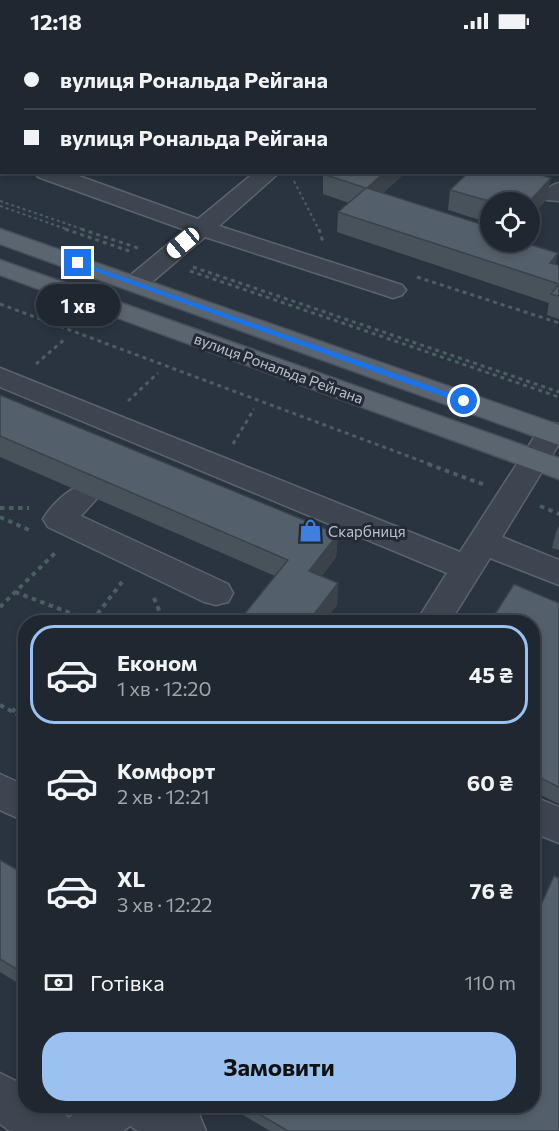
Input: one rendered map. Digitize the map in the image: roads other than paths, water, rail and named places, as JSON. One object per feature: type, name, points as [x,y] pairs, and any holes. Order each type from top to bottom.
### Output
[{"type":"main road","name":"вулиця Рональда Рейгана","points":[[0,236],[555,433]]},
{"type":"main road","name":"вулиця Рональда Рейгана","points":[[0,267],[547,465]]},
{"type":"lane","points":[[52,174],[201,228],[393,290]]},
{"type":"lane","points":[[136,283],[267,174]]},
{"type":"lane","points":[[7,380],[121,436],[220,467],[475,555],[559,573]]},
{"type":"lane","points":[[437,615],[512,496],[547,465],[555,433]]},
{"type":"lane","points":[[86,494],[59,519],[216,593]]},
{"type":"lane","points":[[0,791],[18,801]]},
{"type":"lane","points":[[540,817],[559,826]]},
{"type":"lane","points":[[0,1096],[18,1108]]},
{"type":"lane","points":[[25,1113],[51,1131]]},
{"type":"lane","points":[[87,1131],[109,1113]]},
{"type":"lane","points":[[152,1113],[182,1131]]},
{"type":"place","name":"Скарбниця","points":[[310,531]]}]
